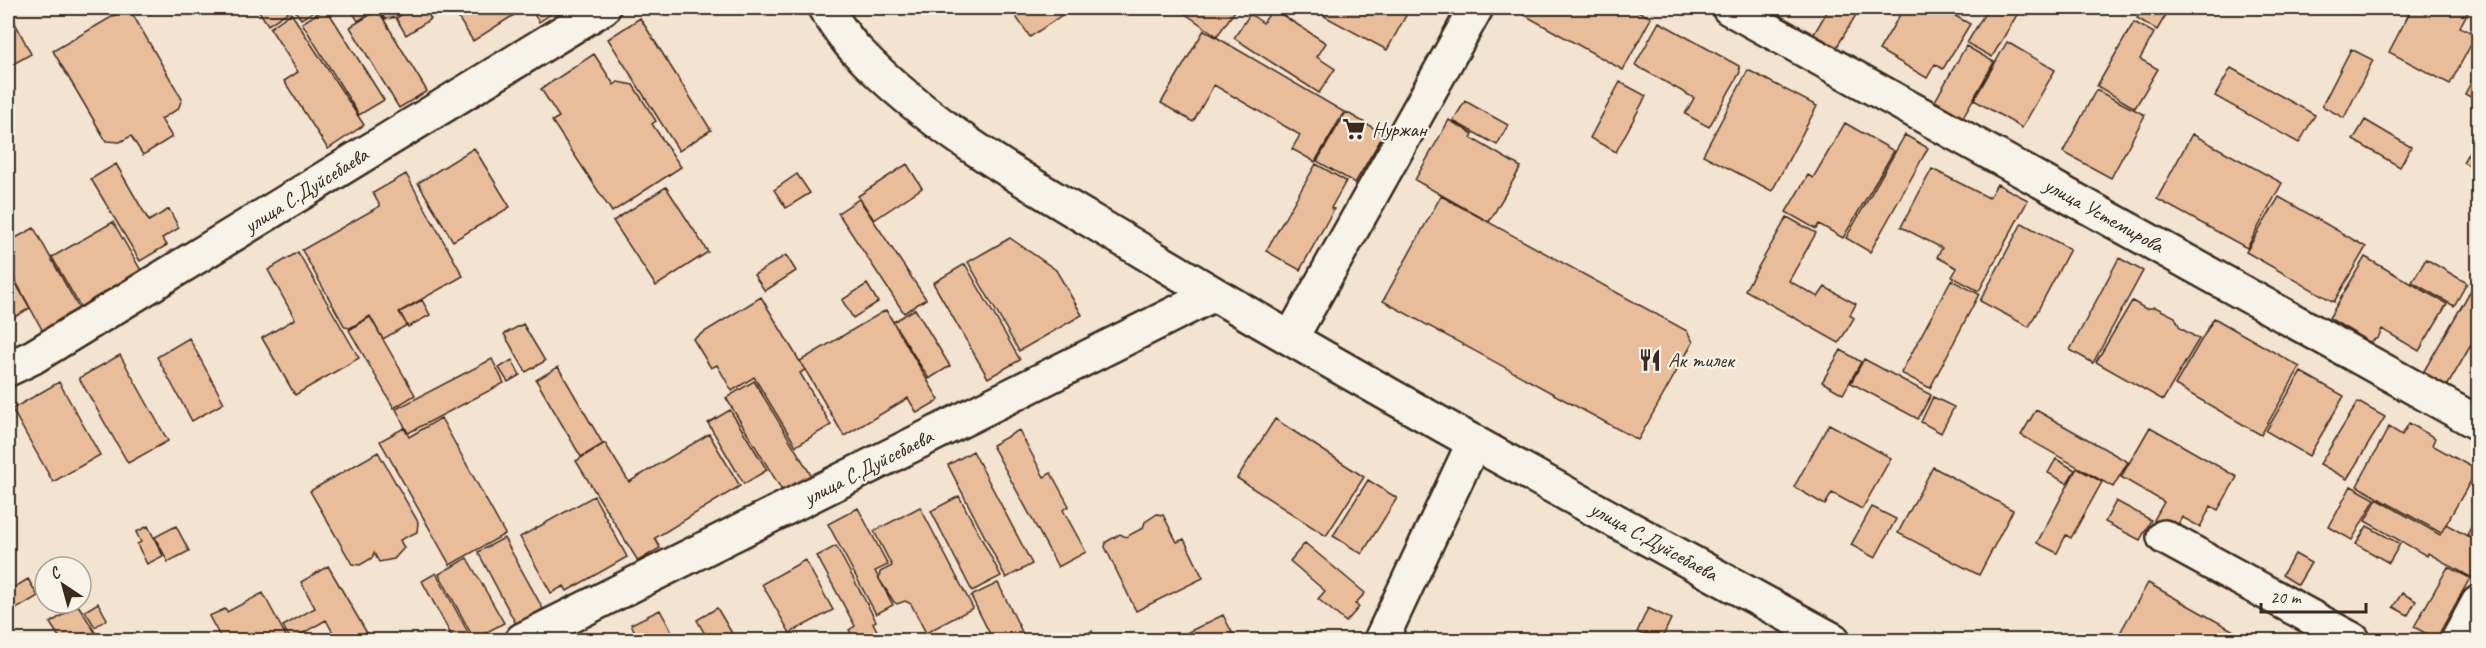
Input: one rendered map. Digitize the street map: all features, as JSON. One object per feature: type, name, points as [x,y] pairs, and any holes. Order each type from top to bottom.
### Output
[{"type":"street","name":"улица С.Дуйсебаева","points":[[8,369],[43,351],[603,8]]},
{"type":"street","name":"улица С.Дуйсебаева","points":[[825,8],[855,49],[901,93],[964,141],[1214,294],[1474,442],[1833,640]]},
{"type":"street","points":[[1291,338],[1476,8]]},
{"type":"street","name":"улица Устемирова","points":[[1729,8],[2478,423]]},
{"type":"street","name":"улица С.Дуйсебаева","points":[[522,640],[1214,294]]},
{"type":"street","points":[[1381,640],[1474,442]]},
{"type":"street","points":[[2164,537],[2353,640]]},
{"type":"street","points":[[2458,640],[2478,603]]},
{"type":"building","points":[[127,8],[182,99],[178,109],[161,119],[172,137],[143,155],[131,136],[120,142],[106,141],[53,51]]},
{"type":"building","points":[[146,8],[160,8],[150,14]]},
{"type":"building","points":[[257,8],[289,8],[291,10],[268,25]]},
{"type":"building","points":[[293,8],[320,8],[301,19]]},
{"type":"building","points":[[326,8],[384,100],[359,115],[302,23]]},
{"type":"building","points":[[350,8],[378,8],[358,21]]},
{"type":"building","points":[[378,8],[406,8],[398,17],[385,19]]},
{"type":"building","points":[[413,8],[424,8],[431,19],[406,35],[396,18]]},
{"type":"building","points":[[452,8],[510,8],[514,15],[473,41]]},
{"type":"building","points":[[530,8],[560,8],[539,22]]},
{"type":"building","points":[[1010,8],[1072,8],[1030,37]]},
{"type":"building","points":[[1177,8],[1237,8],[1217,36]]},
{"type":"building","points":[[1328,8],[1410,8],[1387,50],[1324,16]]},
{"type":"building","points":[[1522,8],[1632,8],[1651,18],[1623,70],[1519,12]]},
{"type":"building","points":[[1829,8],[1860,8],[1834,52],[1811,39]]},
{"type":"building","points":[[1904,8],[1941,8],[1970,24],[1943,69],[1935,64],[1927,78],[1879,50]]},
{"type":"building","points":[[1947,8],[1960,8],[1957,13]]},
{"type":"building","points":[[1988,8],[2021,8],[1992,57],[1967,43]]},
{"type":"building","points":[[2143,8],[2170,8],[2157,30],[2137,18]]},
{"type":"building","points":[[2304,8],[2319,8],[2315,14]]},
{"type":"building","points":[[2412,8],[2470,8],[2460,27],[2476,35],[2450,84],[2389,52]]},
{"type":"building","points":[[1273,9],[1326,43],[1317,57],[1335,69],[1319,93],[1234,38],[1250,14],[1263,23]]},
{"type":"building","points":[[378,10],[427,91],[399,108],[350,27]]},
{"type":"building","points":[[291,13],[364,125],[328,149],[284,81],[298,72],[270,28]]},
{"type":"building","points":[[640,18],[711,130],[679,151],[608,39]]},
{"type":"building","points":[[13,19],[31,54],[8,67],[8,22]]},
{"type":"building","points":[[1659,22],[1739,66],[1740,72],[1709,127],[1685,114],[1694,98],[1635,65]]},
{"type":"building","points":[[2134,22],[2154,33],[2140,59],[2158,69],[2135,108],[2097,86]]},
{"type":"building","points":[[1204,30],[1344,112],[1315,162],[1292,149],[1300,135],[1214,85],[1193,122],[1161,103]]},
{"type":"building","points":[[2007,42],[2055,70],[2022,128],[1974,100]]},
{"type":"building","points":[[1966,46],[1994,62],[1963,117],[1935,101]]},
{"type":"building","points":[[2351,49],[2373,60],[2344,118],[2322,106]]},
{"type":"building","points":[[594,54],[614,85],[618,82],[633,85],[656,121],[652,124],[681,167],[612,212],[552,121],[559,117],[541,89]]},
{"type":"building","points":[[2231,68],[2315,115],[2299,143],[2215,96]]},
{"type":"building","points":[[2478,69],[2478,101],[2465,94]]},
{"type":"building","points":[[1748,70],[1817,106],[1772,191],[1703,155]]},
{"type":"building","points":[[1620,82],[1646,96],[1616,152],[1590,138]]},
{"type":"building","points":[[2096,90],[2145,115],[2111,178],[2063,152]]},
{"type":"building","points":[[1465,101],[1508,125],[1497,145],[1453,121]]},
{"type":"building","points":[[1346,112],[1384,134],[1355,183],[1317,161]]},
{"type":"building","points":[[1449,120],[1473,134],[1471,138],[1521,167],[1489,222],[1415,180]]},
{"type":"building","points":[[2365,120],[2411,147],[2400,167],[2353,140]]},
{"type":"building","points":[[1845,123],[1894,151],[1843,238],[1819,224],[1816,229],[1786,212],[1808,175],[1813,178]]},
{"type":"building","points":[[2192,134],[2282,183],[2247,248],[2157,199]]},
{"type":"building","points":[[1905,135],[1928,148],[1870,252],[1846,238]]},
{"type":"building","points":[[2474,143],[2478,146],[2478,171],[2463,162]]},
{"type":"building","points":[[474,148],[510,207],[453,241],[418,183]]},
{"type":"building","points":[[116,164],[149,221],[169,209],[179,228],[162,238],[167,245],[140,261],[91,179]]},
{"type":"building","points":[[907,164],[922,188],[874,220],[858,196]]},
{"type":"building","points":[[1316,164],[1346,181],[1331,208],[1334,209],[1300,270],[1266,251]]},
{"type":"building","points":[[1932,169],[1989,198],[1997,184],[2028,200],[1979,291],[1952,277],[1957,268],[1937,257],[1942,248],[1901,227]]},
{"type":"building","points":[[406,174],[463,276],[399,312],[407,325],[383,339],[370,316],[350,328],[345,327],[302,250],[380,206],[373,193]]},
{"type":"building","points":[[797,174],[810,193],[786,208],[774,190]]},
{"type":"building","points":[[666,187],[708,252],[656,286],[613,221]]},
{"type":"building","points":[[1441,196],[1687,331],[1693,342],[1638,440],[1383,301]]},
{"type":"building","points":[[2478,196],[2478,208],[2473,205]]},
{"type":"building","points":[[2279,197],[2366,247],[2334,302],[2246,252]]},
{"type":"building","points":[[859,199],[926,299],[904,313],[838,213]]},
{"type":"building","points":[[1787,217],[1816,233],[1789,281],[1818,297],[1825,287],[1856,304],[1850,315],[1854,318],[1839,343],[1745,290]]},
{"type":"building","points":[[113,222],[143,274],[81,308],[52,257]]},
{"type":"building","points":[[2022,223],[2070,249],[2029,327],[1980,301]]},
{"type":"building","points":[[34,228],[82,314],[45,335],[8,267],[8,242]]},
{"type":"building","points":[[1010,238],[1056,270],[1082,315],[1019,351],[968,262]]},
{"type":"building","points":[[298,252],[359,358],[295,395],[262,338],[295,319],[268,270]]},
{"type":"building","points":[[786,255],[796,271],[765,291],[754,275]]},
{"type":"building","points":[[2365,257],[2447,304],[2419,351],[2382,329],[2378,338],[2369,342],[2329,318]]},
{"type":"building","points":[[2119,258],[2143,271],[2093,363],[2070,350]]},
{"type":"building","points":[[2426,259],[2467,283],[2454,306],[2412,282]]},
{"type":"building","points":[[965,264],[1020,360],[988,378],[933,283]]},
{"type":"building","points":[[8,270],[30,308],[8,321]]},
{"type":"building","points":[[2478,278],[2478,333],[2445,390],[2421,376]]},
{"type":"building","points":[[1951,280],[1979,294],[1930,388],[1901,373]]},
{"type":"building","points":[[867,284],[878,302],[853,318],[842,300]]},
{"type":"building","points":[[761,297],[805,370],[800,373],[831,425],[796,446],[754,377],[732,391],[717,365],[711,368],[693,339]]},
{"type":"building","points":[[422,300],[430,315],[408,327],[400,312]]},
{"type":"building","points":[[2132,301],[2146,309],[2155,307],[2175,317],[2180,328],[2199,339],[2163,400],[2096,362]]},
{"type":"building","points":[[915,309],[950,366],[929,379],[893,322]]},
{"type":"building","points":[[886,310],[939,400],[917,413],[908,398],[844,436],[800,361]]},
{"type":"building","points":[[370,317],[415,395],[394,408],[349,330]]},
{"type":"building","points":[[2214,318],[2300,367],[2261,435],[2175,385]]},
{"type":"building","points":[[523,324],[545,361],[526,372],[504,334]]},
{"type":"building","points":[[189,338],[224,403],[192,421],[157,357]]},
{"type":"building","points":[[1841,350],[1861,362],[1843,394],[1822,382]]},
{"type":"building","points":[[120,355],[168,441],[128,463],[79,378]]},
{"type":"building","points":[[492,359],[504,383],[408,433],[396,409]]},
{"type":"building","points":[[1864,359],[1931,395],[1918,419],[1851,383]]},
{"type":"building","points":[[512,360],[520,375],[508,382],[499,368]]},
{"type":"building","points":[[558,367],[603,444],[581,457],[536,380]]},
{"type":"building","points":[[2301,372],[2344,396],[2309,456],[2266,431]]},
{"type":"building","points":[[754,381],[811,475],[783,492],[726,398]]},
{"type":"building","points":[[59,382],[100,455],[53,482],[12,409]]},
{"type":"building","points":[[1933,397],[1954,407],[1941,433],[1921,422]]},
{"type":"building","points":[[2358,402],[2385,417],[2347,479],[2320,464]]},
{"type":"building","points":[[730,410],[767,470],[744,484],[708,423]]},
{"type":"building","points":[[2036,410],[2128,462],[2113,487],[2021,435]]},
{"type":"building","points":[[441,418],[505,534],[450,565],[380,441],[404,428],[409,437]]},
{"type":"building","points":[[1275,419],[1364,477],[1326,536],[1237,478]]},
{"type":"building","points":[[2409,423],[2435,438],[2432,445],[2477,470],[2441,533],[2357,486],[2389,427],[2402,435]]},
{"type":"building","points":[[1829,424],[1891,458],[1862,509],[1832,493],[1825,505],[1794,487]]},
{"type":"building","points":[[2150,427],[2237,477],[2218,510],[2211,506],[2200,527],[2182,517],[2174,532],[2154,520],[2164,502],[2121,477]]},
{"type":"building","points":[[1019,430],[1044,477],[1051,473],[1069,506],[1063,510],[1086,552],[1058,567],[992,445]]},
{"type":"building","points":[[709,434],[740,486],[655,538],[660,548],[638,561],[576,461],[605,443],[629,482]]},
{"type":"building","points":[[973,451],[1032,564],[1006,578],[948,465]]},
{"type":"building","points":[[378,452],[418,522],[417,532],[400,540],[404,548],[394,559],[379,562],[374,553],[372,558],[360,565],[352,564],[310,491]]},
{"type":"building","points":[[2056,459],[2075,470],[2067,483],[2048,473]]},
{"type":"building","points":[[1933,467],[2013,510],[1979,575],[1898,533]]},
{"type":"building","points":[[2077,468],[2102,482],[2071,538],[2066,535],[2057,553],[2037,543]]},
{"type":"building","points":[[1368,480],[1397,498],[1362,554],[1333,536]]},
{"type":"building","points":[[2351,486],[2375,499],[2352,540],[2329,527]]},
{"type":"building","points":[[594,496],[627,557],[567,591],[564,586],[551,593],[520,537]]},
{"type":"building","points":[[959,496],[1001,576],[972,591],[931,511]]},
{"type":"building","points":[[2377,499],[2440,535],[2446,524],[2478,542],[2478,567],[2472,578],[2365,521]]},
{"type":"building","points":[[2116,501],[2151,520],[2140,540],[2105,522]]},
{"type":"building","points":[[920,507],[973,608],[926,633],[911,604],[905,601],[897,604],[894,602],[879,579],[880,572],[892,566],[874,531]]},
{"type":"building","points":[[1872,507],[1896,519],[1875,558],[1851,545]]},
{"type":"building","points":[[858,508],[888,565],[875,571],[893,605],[876,614],[828,524]]},
{"type":"building","points":[[1157,514],[1163,515],[1177,542],[1184,539],[1203,578],[1136,611],[1105,547],[1106,542],[1120,534],[1126,537],[1143,528],[1145,522]]},
{"type":"building","points":[[2478,514],[2478,541],[2467,535]]},
{"type":"building","points":[[148,526],[163,556],[147,564],[137,544],[141,542],[136,532]]},
{"type":"building","points":[[176,526],[189,551],[168,562],[155,537]]},
{"type":"building","points":[[2367,526],[2400,544],[2389,563],[2356,544]]},
{"type":"building","points":[[504,538],[543,609],[516,624],[478,552]]},
{"type":"building","points":[[1305,543],[1365,593],[1355,604],[1359,607],[1346,622],[1318,599],[1325,591],[1290,561]]},
{"type":"building","points":[[836,546],[876,621],[873,623],[882,640],[855,640],[849,630],[855,626],[817,556]]},
{"type":"building","points":[[2295,554],[2311,563],[2298,585],[2282,575]]},
{"type":"building","points":[[467,558],[504,623],[474,639],[439,574]]},
{"type":"building","points":[[805,560],[833,610],[790,633],[762,584]]},
{"type":"building","points":[[328,566],[371,640],[337,640],[326,620],[291,640],[283,626],[315,608],[301,582]]},
{"type":"building","points":[[2448,567],[2470,578],[2436,639],[2414,627]]},
{"type":"building","points":[[436,573],[471,638],[454,640],[422,581]]},
{"type":"building","points":[[28,579],[33,588],[33,599],[8,614],[8,591]]},
{"type":"building","points":[[998,583],[1026,640],[993,640],[971,596]]},
{"type":"building","points":[[2148,583],[2250,640],[2116,640]]},
{"type":"building","points":[[263,593],[288,640],[237,640],[234,634],[222,640],[209,616],[225,609],[227,612]]},
{"type":"building","points":[[2402,593],[2416,601],[2408,615],[2393,607]]},
{"type":"building","points":[[98,603],[107,619],[95,627],[88,615],[93,615],[93,606]]},
{"type":"building","points":[[717,608],[736,640],[703,640],[707,638],[697,620]]},
{"type":"building","points":[[1648,608],[1671,619],[1661,640],[1655,640],[1637,632]]},
{"type":"building","points":[[660,610],[676,640],[639,640],[631,624]]},
{"type":"building","points":[[62,615],[84,615],[100,640],[61,640],[50,623]]},
{"type":"building","points":[[1223,615],[1236,640],[1172,640]]},
{"type":"building","points":[[1092,631],[1096,640],[1072,640]]},
{"type":"place","name":"Нуржан","points":[[1354,129]]},
{"type":"place","name":"Ак тилек","points":[[1650,360]]}]
